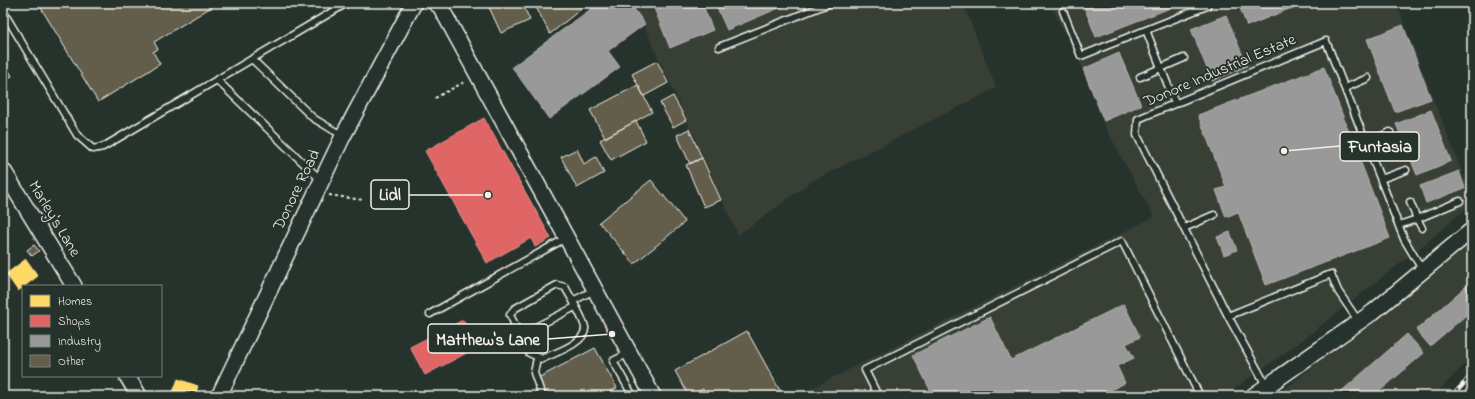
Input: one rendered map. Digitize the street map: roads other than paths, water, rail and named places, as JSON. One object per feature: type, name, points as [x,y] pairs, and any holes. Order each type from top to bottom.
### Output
[{"type":"street","name":"Donore Road","points":[[219,396],[342,136],[414,3]]},
{"type":"street","points":[[435,3],[440,6],[652,396]]},
{"type":"street","name":"Marley's Lane","points":[[3,170],[73,285]]},
{"type":"street","points":[[1253,396],[1359,322],[1472,230]]},
{"type":"street","points":[[128,377],[139,396]]},
{"type":"lane","points":[[3,11],[78,135],[93,149],[103,147],[347,3]]},
{"type":"lane","points":[[719,47],[830,3]]},
{"type":"lane","points":[[1063,11],[1081,56],[1207,6],[1206,3]]},
{"type":"lane","points":[[1146,30],[1175,103]]},
{"type":"lane","name":"Donore Industrial Estate","points":[[1267,387],[1228,316],[1137,135],[1138,119],[1326,41],[1404,239],[1423,271]]},
{"type":"lane","points":[[1140,77],[1184,58]]},
{"type":"lane","points":[[252,59],[313,118],[342,136]]},
{"type":"lane","points":[[1345,88],[1368,78]]},
{"type":"lane","points":[[217,80],[319,187]]},
{"type":"lane","points":[[1366,143],[1390,132]]},
{"type":"lane","points":[[1381,179],[1406,170]]},
{"type":"lane","points":[[1399,225],[1460,201]]},
{"type":"lane","points":[[1410,202],[1422,228]]},
{"type":"lane","points":[[1184,228],[1214,215]]},
{"type":"lane","points":[[430,314],[566,238]]},
{"type":"lane","points":[[878,396],[865,370],[1122,241],[1199,394],[1191,396]]},
{"type":"lane","points":[[1228,316],[1332,274],[1338,290],[1359,322]]},
{"type":"lane","points":[[556,285],[565,286],[584,325],[585,330],[580,340],[542,359],[529,354],[520,335],[510,315],[514,309],[556,285]]},
{"type":"lane","points":[[520,335],[574,304],[594,290]]},
{"type":"lane","points":[[629,353],[613,361],[633,396]]},
{"type":"lane","points":[[537,358],[534,373],[542,396]]},
{"type":"railway","points":[[1452,396],[1472,375]]},
{"type":"place","name":"Funtasia","points":[[1284,151]]},
{"type":"place","name":"Lidl","points":[[488,195]]},
{"type":"place","name":"Matthew's Lane","points":[[612,334]]}]
